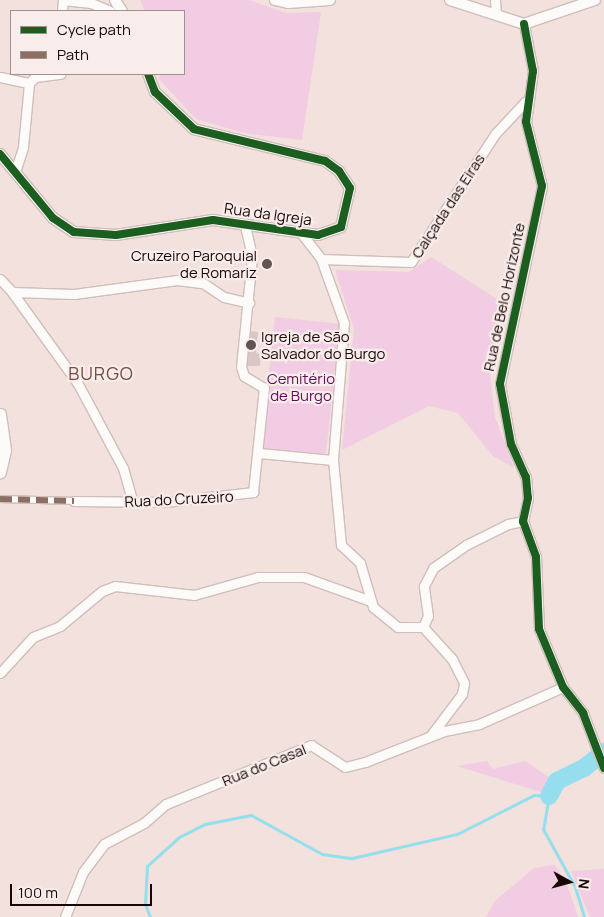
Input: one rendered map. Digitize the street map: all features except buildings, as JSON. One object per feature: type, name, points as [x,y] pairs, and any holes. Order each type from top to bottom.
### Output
[{"type":"main road","points":[[0,414],[5,450],[0,472]]},
{"type":"street","points":[[63,0],[91,3],[108,10]]},
{"type":"street","points":[[275,0],[288,4],[330,0]]},
{"type":"street","points":[[450,0],[524,24],[595,0]]},
{"type":"street","points":[[495,0],[496,14]]},
{"type":"street","name":"Rua de Belo Horizonte","points":[[524,24],[533,71],[526,101],[526,122],[542,186],[500,384],[511,444],[526,477],[528,498],[524,521],[536,557],[540,629],[563,687],[583,713],[594,748],[603,766]]},
{"type":"street","points":[[15,172],[23,148],[29,83],[36,77],[53,75]]},
{"type":"street","name":"Rua da Igreja","points":[[0,154],[54,218],[74,232],[116,235],[213,220],[318,235],[340,227],[350,188],[339,171],[325,161],[194,129],[155,92],[148,75]]},
{"type":"street","points":[[0,77],[29,83]]},
{"type":"street","name":"Calçada das Eiras","points":[[321,259],[411,262],[495,134],[526,101]]},
{"type":"street","points":[[245,225],[252,256],[249,303],[241,366],[244,376],[264,388],[259,453],[332,460]]},
{"type":"street","points":[[301,233],[321,259],[344,324],[332,460],[341,545],[360,563],[368,600]]},
{"type":"street","points":[[0,279],[12,292],[77,382],[123,468],[133,502]]},
{"type":"street","points":[[12,292],[92,293],[177,280],[203,283],[224,297],[249,303]]},
{"type":"street","name":"Rua do Cruzeiro","points":[[0,499],[133,502],[248,495],[253,492],[259,453]]},
{"type":"street","points":[[423,627],[428,616],[424,586],[434,568],[466,545],[508,524],[524,521]]},
{"type":"street","points":[[0,673],[33,637],[60,626],[102,591],[115,586],[135,585],[194,595],[258,577],[304,576],[368,600],[398,627],[423,627],[452,659],[464,683],[462,694],[431,736]]},
{"type":"street","name":"Rua do Casal","points":[[65,917],[83,872],[104,844],[144,823],[166,804],[311,745],[345,767],[431,736],[479,724],[563,687]]},
{"type":"green space","points":[[140,0],[249,0],[286,13],[321,12],[302,140],[244,133],[196,119],[158,78],[161,75],[185,75],[185,10],[145,10]]},
{"type":"green space","points":[[431,257],[505,304],[490,374],[495,417],[514,468],[493,456],[458,413],[429,406],[342,450],[354,329],[335,270],[409,272]]},
{"type":"green space","name":"Cemitério de Burgo","points":[[275,317],[340,324],[326,455],[261,448]]},
{"type":"green space","points":[[487,761],[493,769],[525,761],[553,780],[547,794],[457,766]]},
{"type":"green space","points":[[555,865],[569,890],[578,917],[486,917],[495,901],[534,868]]},
{"type":"green space","points":[[604,869],[604,917],[590,917],[571,871]]},
{"type":"waterway","points":[[549,796],[557,781],[584,768],[604,752]]},
{"type":"waterway","points":[[150,917],[145,904],[147,866],[179,837],[205,824],[251,815],[322,854],[352,858],[457,834],[534,795],[549,796],[543,829],[575,887],[584,917]]},
{"type":"marked path","points":[[0,499],[74,501]]},
{"type":"cycle path","points":[[524,24],[533,71],[526,122],[542,186],[500,384],[511,444],[526,477],[528,498],[523,521],[536,557],[539,629],[563,687],[583,713],[604,768]]},
{"type":"cycle path","points":[[0,154],[53,218],[74,232],[116,235],[213,220],[318,235],[341,227],[350,188],[339,171],[325,161],[194,129],[155,92],[148,75]]},
{"type":"place","name":"Cruzeiro Paroquial de Romariz","points":[[267,264]]},
{"type":"place","name":"Igreja de São Salvador do Burgo","points":[[251,345]]},
{"type":"district","name":"BURGO","points":[[101,373]]}]
